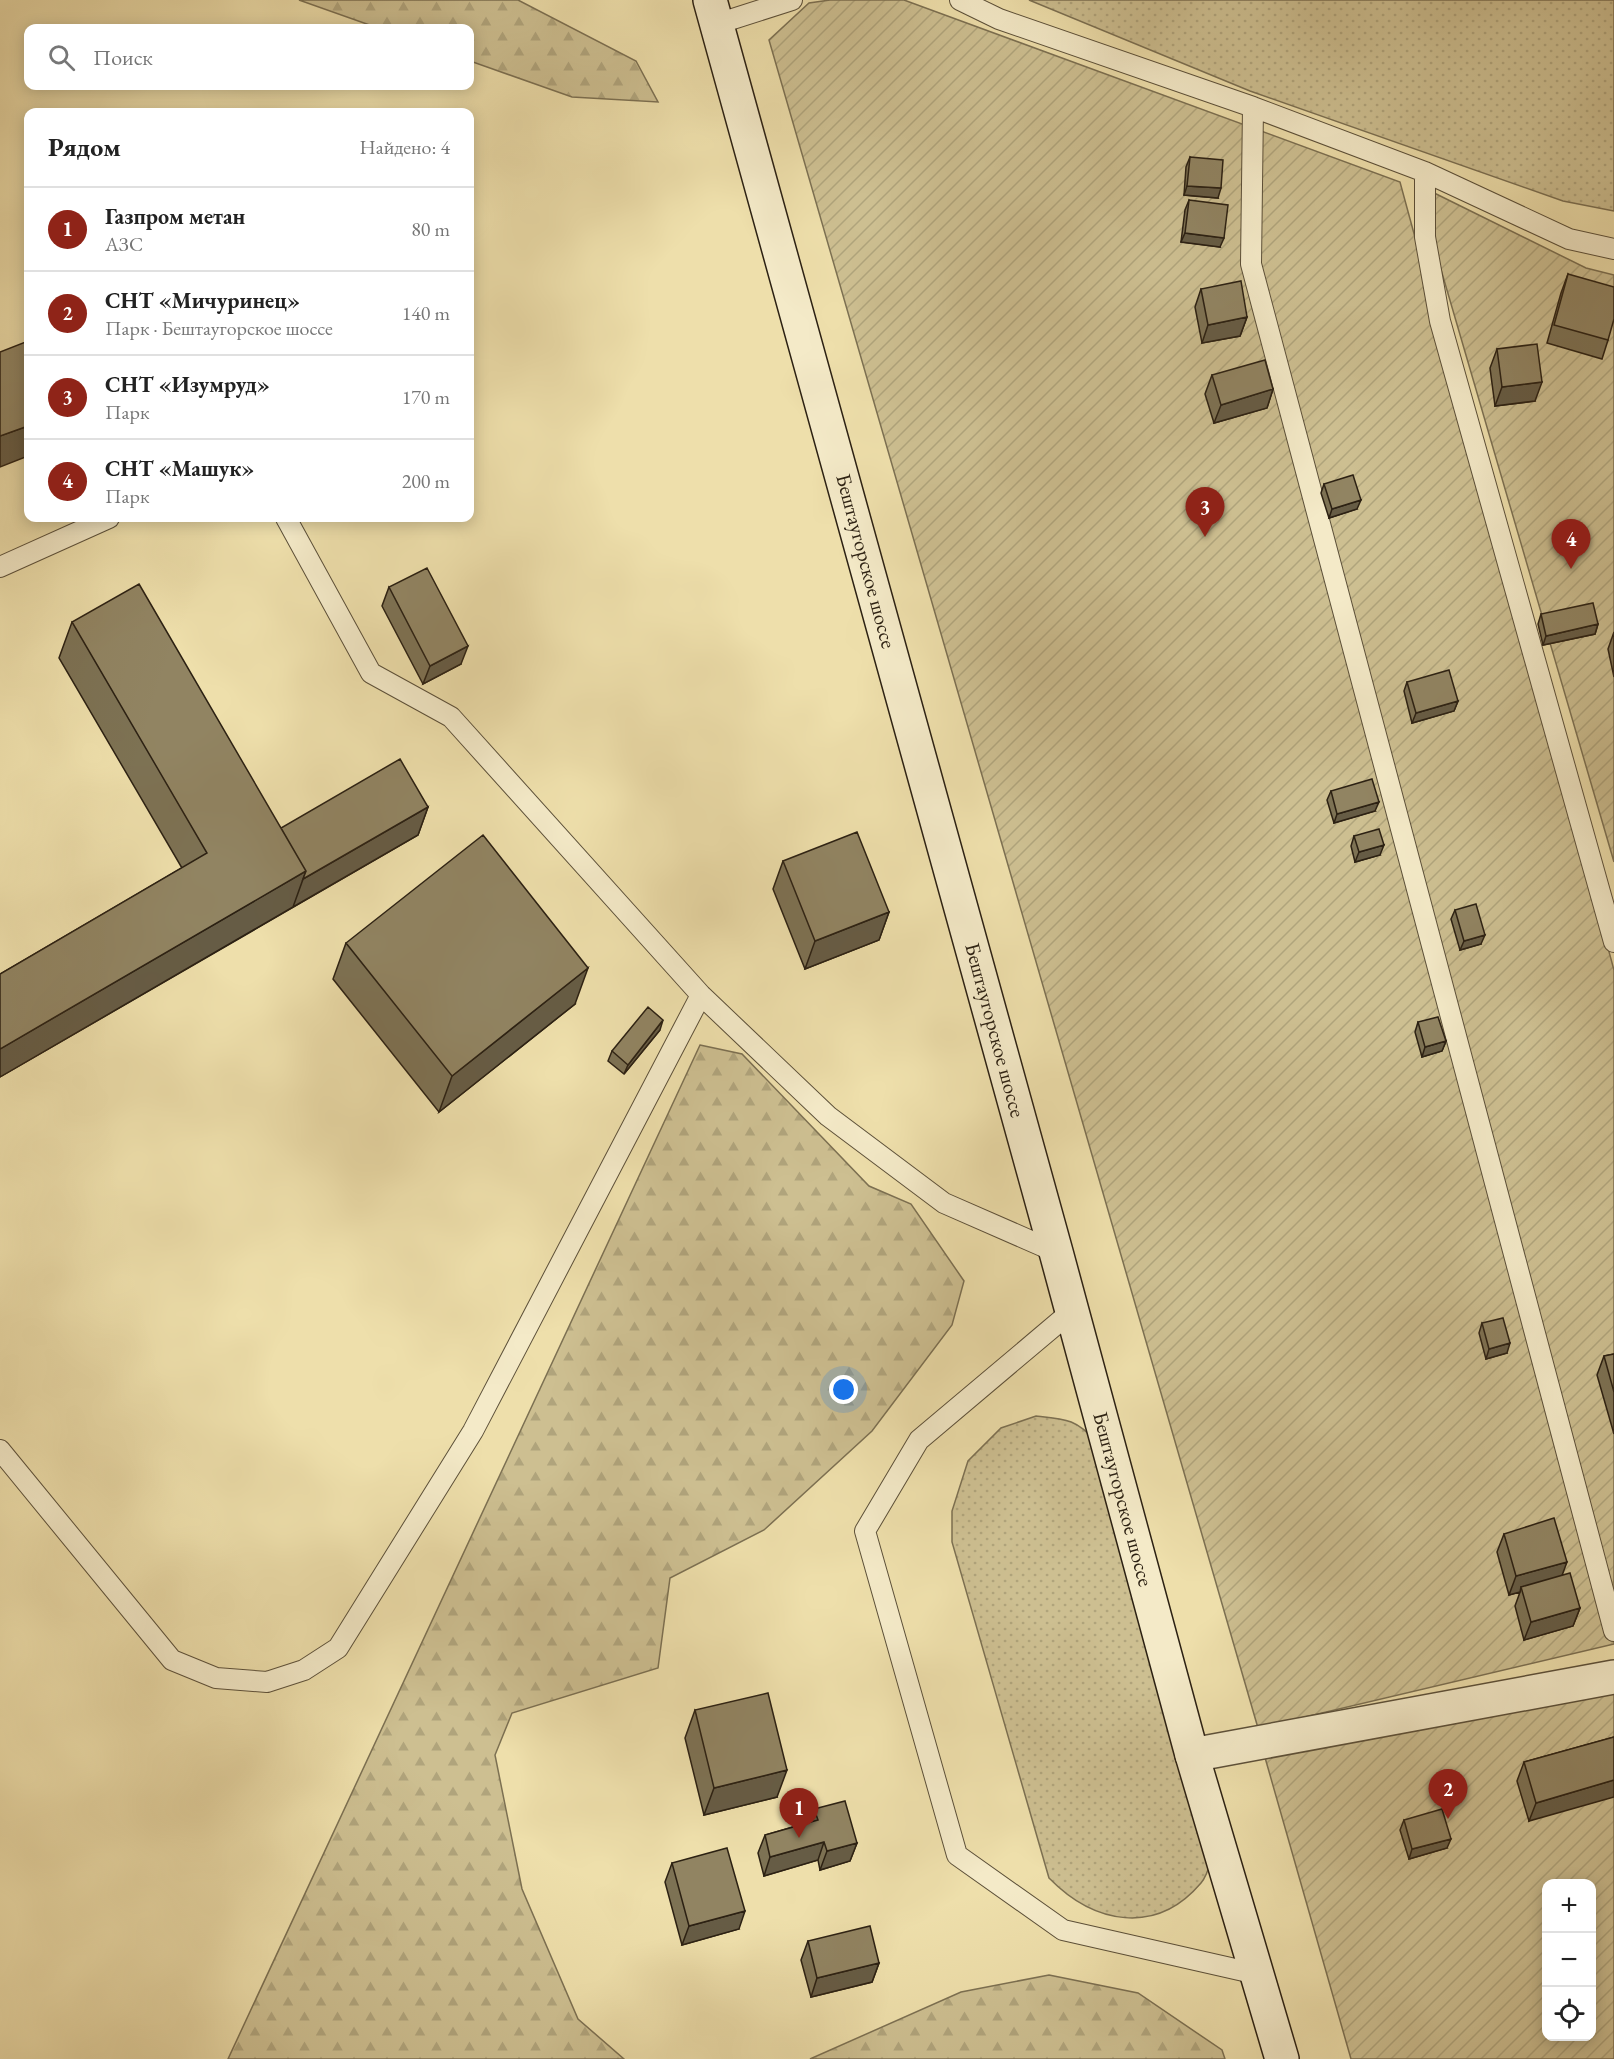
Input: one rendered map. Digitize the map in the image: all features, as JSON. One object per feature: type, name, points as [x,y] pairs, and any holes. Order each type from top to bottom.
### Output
[{"type":"street","name":"Бештаугорское шоссе","points":[[713,12],[1056,1252],[1192,1755],[1282,2059]]},
{"type":"street","points":[[1192,1755],[1614,1677]]},
{"type":"lane","points":[[713,12],[792,0]]},
{"type":"lane","points":[[960,0],[999,19],[1253,107],[1425,172],[1569,239],[1614,249]]},
{"type":"lane","points":[[1253,107],[1251,264],[1614,1631]]},
{"type":"lane","points":[[1425,172],[1425,237],[1440,321],[1614,942]]},
{"type":"lane","points":[[0,567],[100,522]]},
{"type":"lane","points":[[288,522],[371,673],[451,717],[701,995],[828,1116],[944,1203],[1056,1252]]},
{"type":"lane","points":[[0,1450],[172,1660],[216,1678],[267,1682],[304,1670],[338,1647],[473,1431],[701,995]]},
{"type":"lane","points":[[1072,1311],[919,1440],[865,1531],[957,1855],[1063,1930],[1257,1974]]},
{"type":"green space","points":[[299,0],[518,0],[636,61],[658,102],[572,97],[474,62],[474,24],[367,24]]},
{"type":"green space","points":[[830,0],[904,0],[1400,182],[1614,970],[1614,1644],[1258,1728],[769,40],[809,3]]},
{"type":"green space","points":[[1029,0],[1614,0],[1614,211],[1563,201],[1250,91]]},
{"type":"green space","points":[[1416,184],[1586,268],[1614,275],[1614,862]]},
{"type":"green space","points":[[700,1045],[742,1054],[869,1186],[911,1204],[964,1281],[952,1325],[872,1431],[764,1530],[670,1578],[658,1668],[512,1713],[495,1755],[522,1889],[578,2019],[624,2059],[228,2059]]},
{"type":"green space","points":[[1036,1416],[1076,1424],[1096,1442],[1215,1849],[1201,1883],[1183,1900],[1165,1911],[1145,1917],[1125,1918],[1105,1914],[1085,1906],[1049,1878],[952,1542],[952,1511],[968,1461],[1001,1428]]},
{"type":"green space","points":[[1614,1680],[1614,2059],[1351,2059],[1264,1754]]},
{"type":"green space","points":[[1049,1975],[1138,1993],[1222,2050],[1225,2059],[810,2059],[961,1992]]},
{"type":"building","points":[[1190,157],[1223,160],[1221,188],[1187,186]]},
{"type":"building","points":[[1189,200],[1228,205],[1224,238],[1185,233]]},
{"type":"building","points":[[1568,274],[1614,287],[1614,319],[1608,340],[1554,325]]},
{"type":"building","points":[[1241,281],[1247,317],[1208,325],[1201,289]]},
{"type":"building","points":[[24,343],[24,427],[0,436],[0,352]]},
{"type":"building","points":[[1537,344],[1542,382],[1502,387],[1497,349]]},
{"type":"building","points":[[1265,360],[1273,389],[1221,405],[1212,375]]},
{"type":"building","points":[[1353,475],[1361,500],[1332,509],[1324,484]]},
{"type":"building","points":[[427,568],[468,646],[430,666],[389,587]]},
{"type":"building","points":[[139,584],[306,871],[0,1049],[0,974],[207,853],[72,622]]},
{"type":"building","points":[[1593,603],[1598,624],[1546,636],[1541,614]]},
{"type":"building","points":[[1449,670],[1458,701],[1416,713],[1407,682]]},
{"type":"building","points":[[400,759],[428,807],[303,879],[306,871],[281,828]]},
{"type":"building","points":[[1372,779],[1379,802],[1337,814],[1331,791]]},
{"type":"building","points":[[1379,829],[1384,845],[1359,852],[1354,836]]},
{"type":"building","points":[[857,832],[889,912],[815,941],[783,861]]},
{"type":"building","points":[[483,835],[588,968],[452,1076],[346,943]]},
{"type":"building","points":[[1476,904],[1485,935],[1464,941],[1455,910]]},
{"type":"building","points":[[648,1007],[663,1020],[628,1065],[612,1051]]},
{"type":"building","points":[[1438,1017],[1446,1041],[1425,1047],[1418,1022]]},
{"type":"building","points":[[1503,1318],[1510,1343],[1489,1349],[1482,1323]]},
{"type":"building","points":[[1614,1354],[1614,1392],[1604,1356]]},
{"type":"building","points":[[1554,1518],[1567,1562],[1516,1576],[1504,1534]]},
{"type":"building","points":[[1570,1573],[1580,1608],[1531,1622],[1521,1587]]},
{"type":"building","points":[[768,1693],[787,1770],[714,1788],[695,1710]]},
{"type":"building","points":[[1614,1737],[1614,1780],[1536,1803],[1524,1762]]},
{"type":"building","points":[[845,1801],[857,1843],[827,1851],[824,1842],[770,1857],[765,1835],[818,1820],[814,1809]]},
{"type":"building","points":[[1442,1809],[1451,1839],[1412,1849],[1404,1820]]},
{"type":"building","points":[[727,1848],[745,1911],[689,1926],[672,1863]]},
{"type":"building","points":[[870,1926],[879,1963],[817,1978],[808,1941]]},
{"type":"place","name":"СНТ «Изумруд»","points":[[1205,537]]},
{"type":"place","name":"СНТ «Машук»","points":[[1571,569]]},
{"type":"place","name":"СНТ «Мичуринец»","points":[[1448,1819]]},
{"type":"place","name":"Газпром метан","points":[[799,1838]]}]
